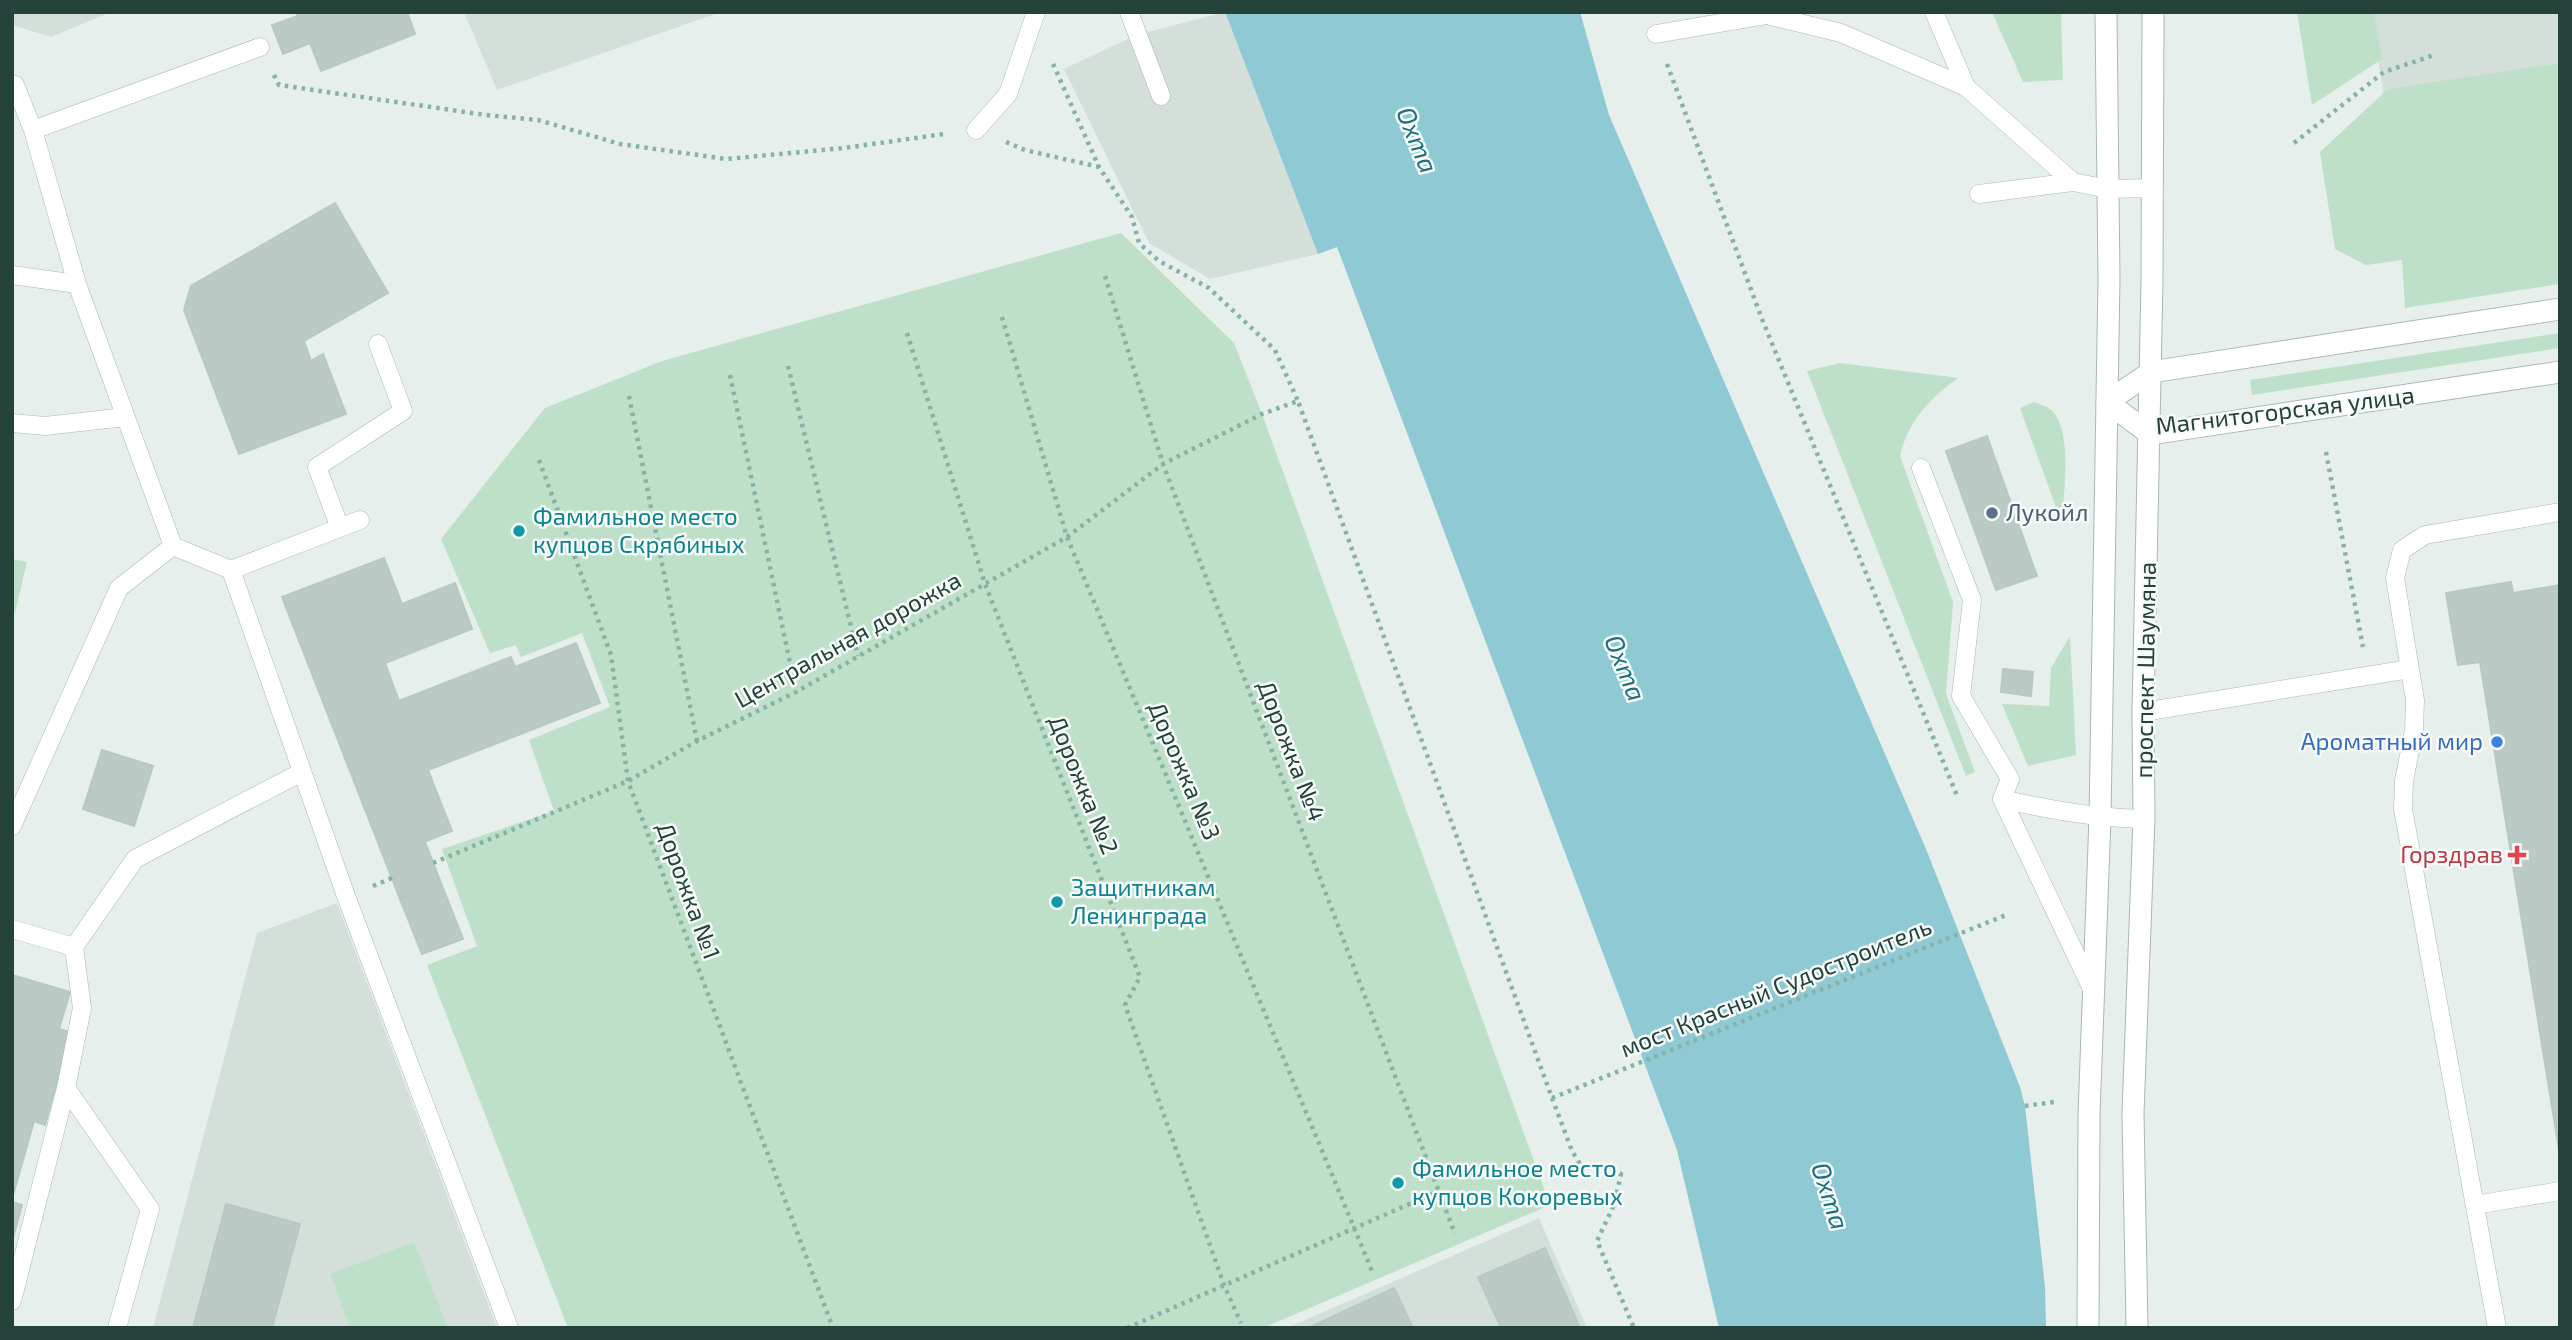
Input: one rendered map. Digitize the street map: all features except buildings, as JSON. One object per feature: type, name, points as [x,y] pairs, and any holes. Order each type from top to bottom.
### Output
[{"type":"street","name":"проспект Шаумяна","points":[[2088,1328],[2092,989],[2099,818],[2107,402],[2106,12]]},
{"type":"street","name":"проспект Шаумяна","points":[[2137,1328],[2133,1114],[2144,819],[2143,712],[2151,372],[2153,12]]},
{"type":"street","name":"Магнитогорская улица","points":[[2560,309],[2151,372],[2107,402],[2150,434],[2560,373]]},
{"type":"lane","points":[[1129,12],[1161,96]]},
{"type":"lane","points":[[1934,12],[1966,87]]},
{"type":"lane","points":[[976,130],[1008,94],[1037,14]]},
{"type":"lane","points":[[1656,34],[1767,15],[1841,33],[1966,87],[2073,181]]},
{"type":"lane","points":[[33,130],[260,47]]},
{"type":"lane","points":[[12,84],[15,85],[33,130],[77,284],[173,546],[231,570],[360,520]]},
{"type":"lane","points":[[1979,194],[2073,181],[2108,189],[2152,188]]},
{"type":"lane","points":[[12,275],[77,284]]},
{"type":"lane","points":[[340,528],[317,467],[403,411],[378,344]]},
{"type":"lane","points":[[12,423],[45,426],[125,417]]},
{"type":"lane","points":[[1921,468],[1972,600],[1961,696],[2010,779],[2002,799],[2092,989]]},
{"type":"lane","points":[[2497,1328],[2403,809],[2404,781],[2414,730],[2415,700],[2395,578],[2402,550],[2425,535],[2560,512]]},
{"type":"lane","points":[[12,826],[119,588],[173,546]]},
{"type":"lane","points":[[231,570],[397,1034],[509,1328]]},
{"type":"lane","points":[[2143,712],[2410,669]]},
{"type":"lane","points":[[12,1301],[66,1088],[82,1008],[74,947],[135,859],[302,772]]},
{"type":"lane","points":[[2002,799],[2099,818],[2144,819]]},
{"type":"lane","points":[[12,929],[74,947]]},
{"type":"lane","points":[[66,1088],[150,1209],[117,1328]]},
{"type":"lane","points":[[2475,1205],[2560,1191]]},
{"type":"path","points":[[1037,14],[1099,167],[1132,217],[1139,243],[1159,261],[1209,288],[1275,350],[1298,401],[1572,1152],[1587,1176],[1621,1174],[1614,1205],[1597,1241],[1634,1328]]},
{"type":"path","points":[[1656,34],[1762,319],[1958,798]]},
{"type":"path","points":[[260,47],[279,85],[538,120],[620,144],[726,159],[844,148],[976,130],[1025,150],[1099,167]]},
{"type":"path","points":[[2294,143],[2384,72],[2434,55]]},
{"type":"path","name":"Дорожка №4","points":[[1105,276],[1163,464],[1455,1234]]},
{"type":"path","name":"Дорожка №3","points":[[1002,317],[1067,537],[1372,1271]]},
{"type":"path","name":"Дорожка №2","points":[[907,333],[985,584],[1140,977],[1125,1005],[1224,1285],[1241,1323]]},
{"type":"path","points":[[788,366],[858,656]]},
{"type":"path","points":[[730,374],[796,692]]},
{"type":"path","points":[[629,396],[697,741]]},
{"type":"path","name":"Центральная дорожка","points":[[433,863],[628,781],[697,741],[796,692],[1067,537],[1163,464],[1262,414],[1298,401]]},
{"type":"path","points":[[2326,452],[2369,676]]},
{"type":"path","name":"Дорожка №1","points":[[539,460],[611,655],[628,781],[833,1328]]},
{"type":"path","name":"мост Красный Судостроитель","points":[[1552,1098],[2006,915]]},
{"type":"path","points":[[2025,1106],[2054,1102]]},
{"type":"path","points":[[1127,1328],[1439,1191]]},
{"type":"shaded area","points":[[12,12],[111,12],[51,37],[12,25]]},
{"type":"shaded area","points":[[464,12],[721,12],[497,90]]},
{"type":"shaded area","points":[[1225,12],[1318,254],[1210,279],[1149,243],[1064,69],[1136,35]]},
{"type":"shaded area","points":[[2370,12],[2560,12],[2560,131],[2394,155]]},
{"type":"shaded area","points":[[337,903],[497,1328],[153,1328],[257,933]]},
{"type":"shaded area","points":[[1539,1218],[1587,1328],[1287,1328]]},
{"type":"green space","points":[[1992,12],[2061,12],[2063,80],[2023,82]]},
{"type":"green space","points":[[2297,12],[2374,12],[2382,59],[2312,105]]},
{"type":"green space","points":[[2560,63],[2560,284],[2405,308],[2402,260],[2366,265],[2335,249],[2320,152],[2388,89]]},
{"type":"green space","points":[[1121,233],[1234,343],[1550,1205],[1263,1328],[568,1328],[427,965],[477,946],[442,849],[554,811],[529,740],[610,707],[582,633],[521,657],[516,645],[490,653],[441,539],[545,408],[662,361]]},
{"type":"green space","points":[[2560,333],[2560,348],[2252,395],[2250,380]]},
{"type":"green space","points":[[1840,363],[1958,378],[1938,394],[1914,421],[1900,456],[1953,602],[1946,694],[1975,772],[1966,776],[1807,371]]},
{"type":"green space","points":[[2034,402],[2050,409],[2062,431],[2065,480],[2062,524],[2020,408]]},
{"type":"green space","points":[[12,559],[27,562],[12,625]]},
{"type":"green space","points":[[2070,636],[2076,755],[2028,766],[2002,704],[2049,706],[2051,668]]},
{"type":"green space","points":[[414,1242],[448,1328],[350,1328],[330,1274]]},
{"type":"water","name":"Охта","points":[[1225,12],[1580,12],[1609,115],[1926,849],[2020,1087],[2025,1106],[2045,1287],[2046,1328],[1719,1328],[1677,1150],[1337,247],[1318,254]]},
{"type":"place","name":"Лукойл","points":[[1992,513]]},
{"type":"place","name":"Фамильное место купцов Скрябиных","points":[[519,531]]},
{"type":"place","name":"Ароматный мир","points":[[2497,742]]},
{"type":"place","name":"Горздрав","points":[[2517,855]]},
{"type":"place","name":"Защитникам Ленинграда","points":[[1057,902]]},
{"type":"place","name":"Фамильное место купцов Кокоревых","points":[[1398,1183]]}]
